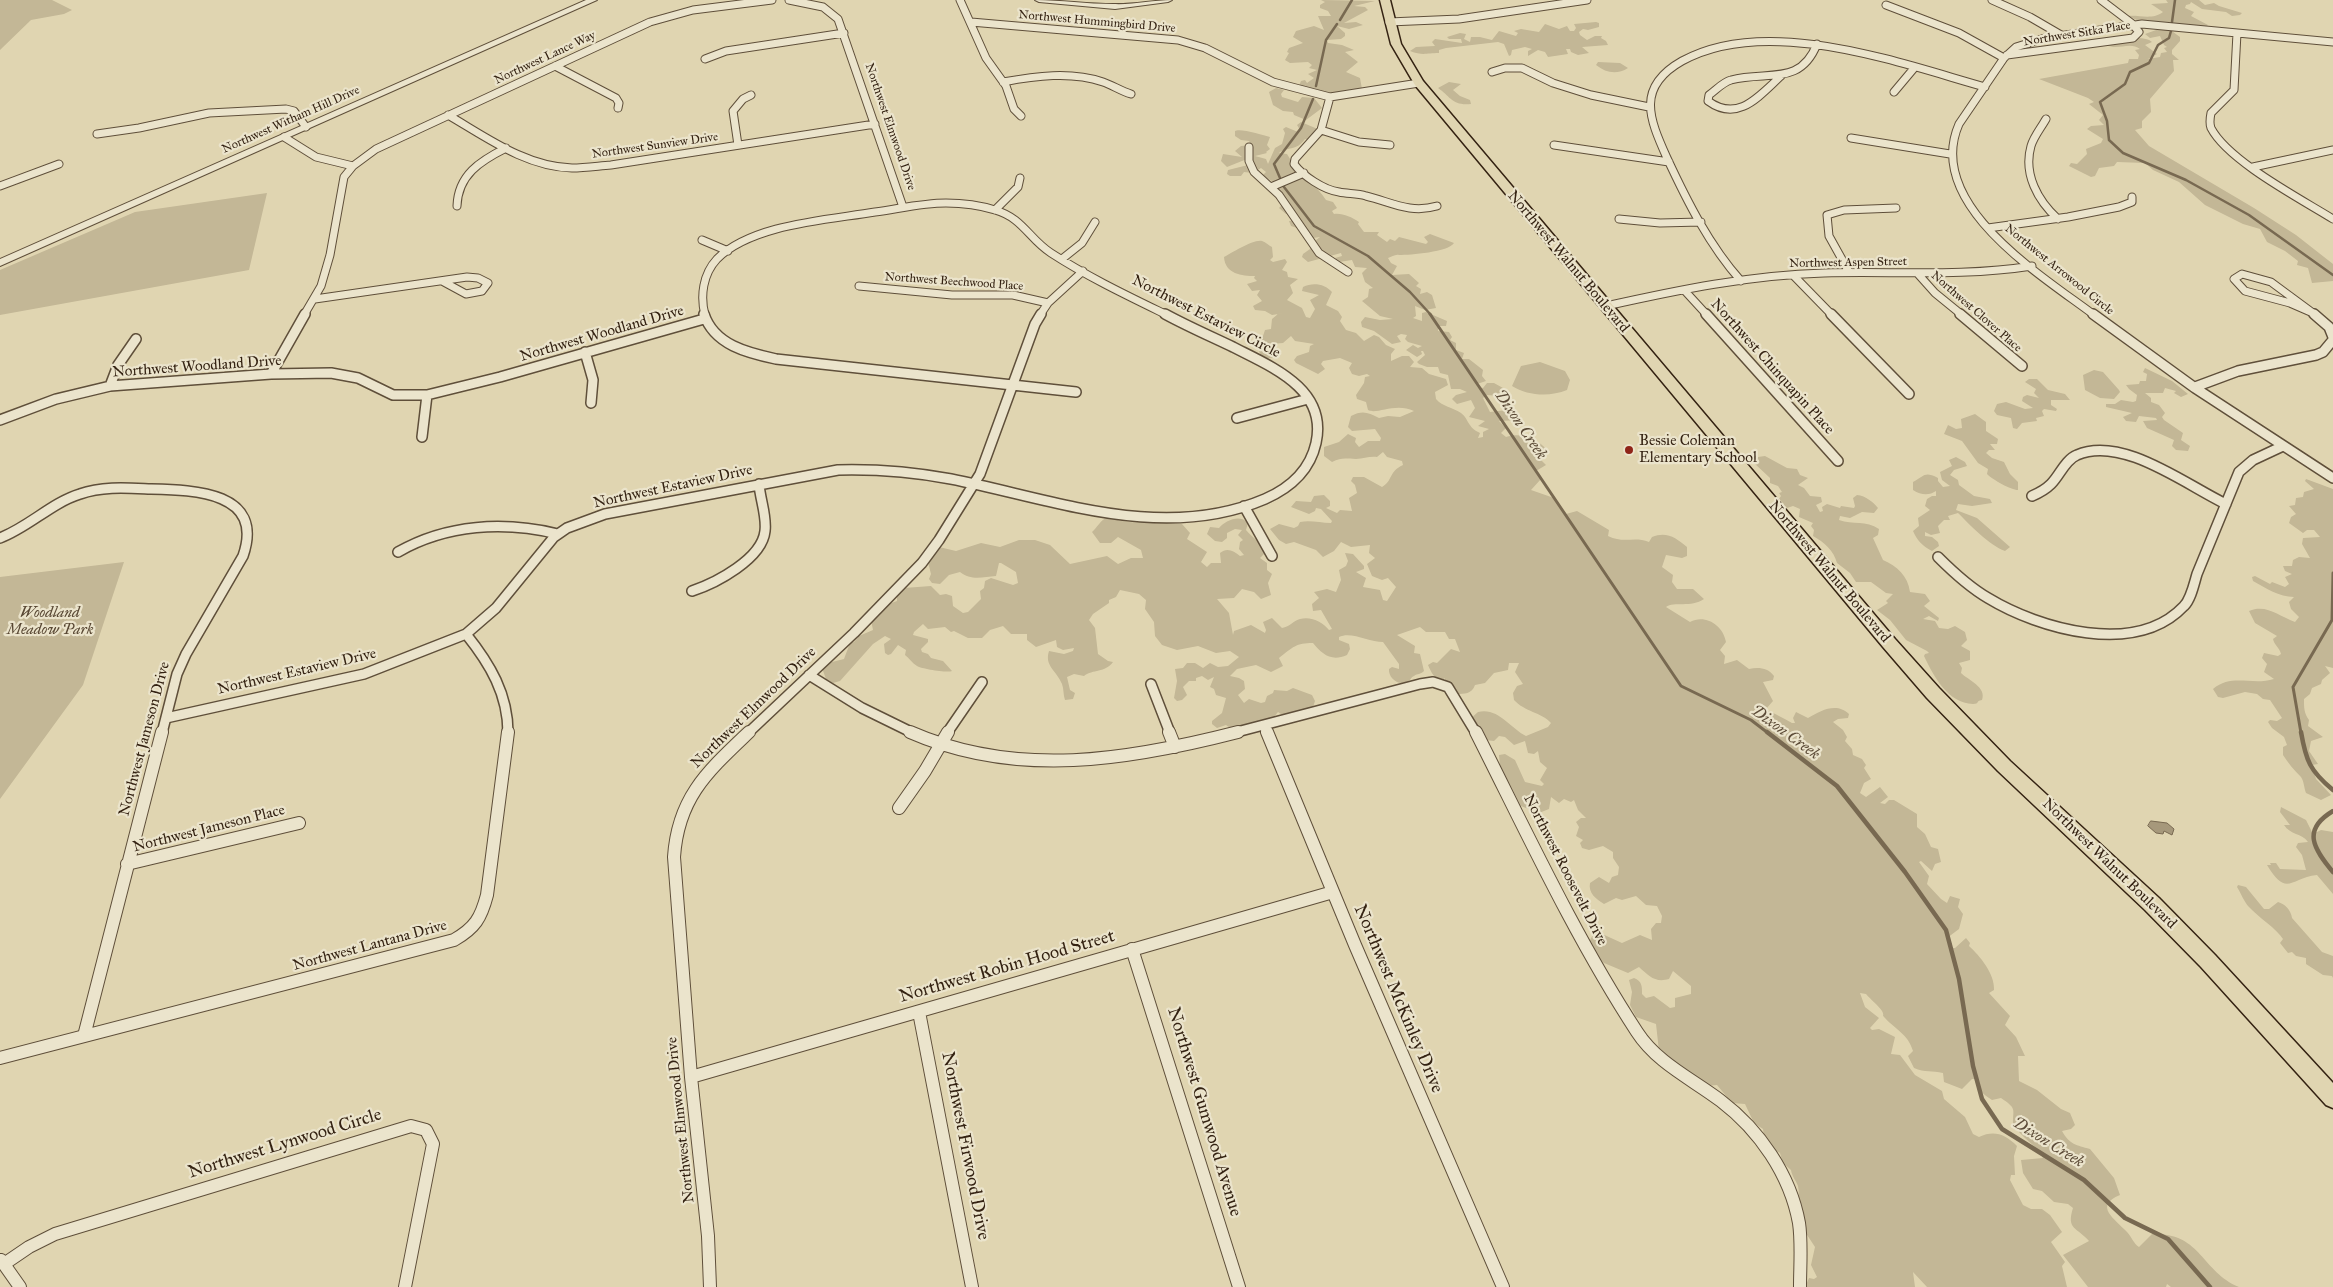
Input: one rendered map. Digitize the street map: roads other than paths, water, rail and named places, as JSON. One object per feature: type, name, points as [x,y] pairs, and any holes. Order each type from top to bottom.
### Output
[{"type":"main road","name":"Northwest Walnut Boulevard","points":[[1385,0],[1389,22],[1400,55],[1419,83],[1933,693],[2004,766],[2164,916],[2298,1057],[2333,1098]]},
{"type":"street","name":"Northwest Witham Hill Drive","points":[[0,263],[593,0]]},
{"type":"street","points":[[757,1],[772,0]]},
{"type":"street","name":"Northwest Elmwood Drive","points":[[710,1287],[708,1236],[691,1077],[674,857],[674,835],[679,816],[698,783],[714,765],[854,633],[922,563],[950,525],[974,484],[1035,324],[1048,303],[1083,271],[1042,246],[1017,220],[995,210],[974,205],[946,202],[903,207],[838,19],[830,11],[810,3],[789,0]]},
{"type":"street","points":[[960,0],[986,58],[1003,82],[1014,109],[1021,116]]},
{"type":"street","points":[[1039,0],[1115,7],[1168,0]]},
{"type":"street","points":[[1389,22],[1459,19],[1587,0]]},
{"type":"street","points":[[1992,0],[2030,17],[2061,35]]},
{"type":"street","name":"Northwest Sitka Place","points":[[2006,57],[2133,38],[2139,32],[2101,0]]},
{"type":"street","name":"Northwest Lance Way","points":[[353,166],[376,149],[639,26],[666,16],[757,1]]},
{"type":"street","points":[[1886,5],[1946,27],[2006,57]]},
{"type":"street","name":"Northwest Hummingbird Drive","points":[[971,22],[1068,32],[1164,38],[1192,43],[1273,82],[1330,97]]},
{"type":"street","name":"Northwest Arrowood Circle","points":[[2333,42],[2164,25],[2133,25],[2061,35],[2026,43],[2016,47],[2006,57],[1953,133],[1950,154],[1954,175],[1971,207],[1988,228],[2032,266],[2111,328],[2195,388],[2333,478]]},
{"type":"street","points":[[705,59],[708,56],[726,50],[844,33]]},
{"type":"street","points":[[2236,33],[2234,90],[2214,110],[2209,123],[2214,134],[2253,167],[2333,219]]},
{"type":"street","points":[[1741,281],[1720,254],[1701,222],[1669,162],[1651,121],[1649,107],[1652,91],[1658,78],[1683,60],[1703,52],[1728,46],[1763,42],[1817,44],[1871,54],[1985,87]]},
{"type":"street","points":[[1781,76],[1747,106],[1738,110],[1716,107],[1708,101],[1709,95],[1730,80],[1781,76],[1806,66],[1814,57],[1817,44]]},
{"type":"street","points":[[555,66],[616,98],[619,103],[618,108]]},
{"type":"street","points":[[1894,92],[1915,67]]},
{"type":"street","points":[[1492,72],[1505,68],[1522,68],[1552,82],[1591,95],[1649,107]]},
{"type":"street","points":[[1003,82],[1032,77],[1066,76],[1102,82],[1131,94]]},
{"type":"street","points":[[1419,83],[1330,97],[1321,130],[1294,162],[1297,168],[1335,192],[1366,195],[1404,210],[1420,211],[1437,206]]},
{"type":"street","points":[[738,145],[733,111],[743,100],[751,95]]},
{"type":"street","points":[[96,134],[139,128],[209,113],[286,109],[294,111],[306,127]]},
{"type":"street","name":"Northwest Sunview Drive","points":[[448,115],[506,148],[542,164],[572,168],[611,165],[875,124]]},
{"type":"street","points":[[2046,119],[2031,146],[2031,176],[2042,204],[2058,219]]},
{"type":"street","points":[[1321,130],[1360,142],[1390,145]]},
{"type":"street","points":[[271,374],[315,299],[330,255],[342,184],[353,166],[332,164],[319,159],[284,137]]},
{"type":"street","points":[[1851,138],[1950,154]]},
{"type":"street","points":[[1554,145],[1669,162]]},
{"type":"street","points":[[1249,147],[1251,167],[1271,187],[1319,252],[1348,272]]},
{"type":"street","points":[[457,206],[458,188],[468,174],[486,159],[506,148]]},
{"type":"street","points":[[2253,167],[2333,150]]},
{"type":"street","points":[[0,186],[59,164]]},
{"type":"street","points":[[1271,187],[1304,173]]},
{"type":"street","points":[[995,210],[1018,187],[1020,178]]},
{"type":"street","points":[[1988,228],[2058,219],[2128,204],[2132,202],[2132,197]]},
{"type":"street","points":[[704,319],[701,298],[703,284],[710,268],[728,251],[748,239],[778,229],[903,207]]},
{"type":"street","points":[[1848,272],[1832,241],[1825,221],[1827,215],[1844,210],[1896,208]]},
{"type":"street","points":[[1619,219],[1660,223],[1701,222]]},
{"type":"street","points":[[1062,259],[1080,247],[1095,222]]},
{"type":"street","points":[[702,240],[728,251]]},
{"type":"street","name":"Northwest Aspen Street","points":[[1606,306],[1741,281],[1793,275],[1848,272],[1986,273],[2032,266]]},
{"type":"street","name":"Northwest Estaview Circle","points":[[974,484],[1073,506],[1136,517],[1193,517],[1244,506],[1261,500],[1285,488],[1310,464],[1316,451],[1319,425],[1308,399],[1290,379],[1271,366],[1083,271]]},
{"type":"street","name":"Northwest Clover Place","points":[[1918,274],[1935,293],[2022,366]]},
{"type":"street","points":[[2195,388],[2238,371],[2316,355],[2323,352],[2333,339],[2328,326],[2314,313],[2281,288],[2259,276],[2242,274],[2234,279],[2239,287],[2245,291],[2290,303],[2314,313]]},
{"type":"street","points":[[1793,275],[1909,394]]},
{"type":"street","points":[[315,299],[442,281],[478,277],[488,283],[482,290],[466,294],[442,281]]},
{"type":"street","name":"Northwest Beechwood Place","points":[[858,286],[952,295],[1013,295],[1048,303]]},
{"type":"street","name":"Northwest Chinquapin Place","points":[[1685,291],[1838,461]]},
{"type":"street","name":"Northwest Woodland Drive","points":[[0,420],[56,399],[110,386],[271,374],[331,373],[358,378],[394,395],[426,395],[493,380],[704,319],[723,340],[746,352],[767,357],[1013,384]]},
{"type":"street","points":[[110,386],[118,365],[136,338]]},
{"type":"street","points":[[585,352],[593,380],[591,403]]},
{"type":"street","points":[[1013,384],[1076,392]]},
{"type":"street","points":[[422,437],[426,395]]},
{"type":"street","points":[[1237,418],[1308,399]]},
{"type":"street","points":[[1938,556],[1980,592],[2036,620],[2072,630],[2099,633],[2134,632],[2159,625],[2174,616],[2185,605],[2239,472],[2253,460],[2283,446]]},
{"type":"street","points":[[2032,496],[2048,486],[2074,457],[2091,451],[2106,451],[2138,459],[2226,504]]},
{"type":"street","name":"Northwest Estaview Drive","points":[[166,718],[364,674],[466,634],[496,608],[558,534],[605,514],[838,470],[871,468],[974,484]]},
{"type":"street","points":[[692,591],[708,586],[726,575],[760,545],[765,530],[759,484]]},
{"type":"street","name":"Northwest Jameson Drive","points":[[0,538],[19,530],[70,497],[97,489],[197,490],[224,498],[240,512],[247,525],[245,551],[186,651],[177,674],[84,1036]]},
{"type":"street","points":[[1244,506],[1272,556]]},
{"type":"street","points":[[398,552],[425,538],[477,528],[521,527],[543,529],[558,534]]},
{"type":"street","name":"Northwest Lantana Drive","points":[[0,1058],[454,940],[470,931],[479,921],[487,895],[508,748],[509,724],[503,692],[494,672],[466,634]]},
{"type":"street","name":"Northwest Roosevelt Drive","points":[[809,675],[896,726],[941,744],[988,755],[1056,762],[1123,757],[1175,747],[1420,684],[1439,682],[1452,691],[1496,769],[1526,833],[1574,926],[1629,1022],[1651,1049],[1674,1070],[1721,1101],[1739,1116],[1766,1146],[1782,1174],[1794,1204],[1799,1224],[1800,1287]]},
{"type":"street","points":[[898,808],[925,771],[955,719],[982,682]]},
{"type":"street","points":[[1151,684],[1175,747]]},
{"type":"street","name":"Northwest McKinley Drive","points":[[1264,725],[1333,892],[1503,1287]]},
{"type":"street","name":"Northwest Jameson Place","points":[[127,864],[299,823]]},
{"type":"street","name":"Northwest Robin Hood Street","points":[[691,1077],[1333,892]]},
{"type":"street","name":"Northwest Gumwood Avenue","points":[[1132,949],[1239,1287]]},
{"type":"street","name":"Northwest Firwood Drive","points":[[919,1012],[972,1287]]},
{"type":"street","name":"Northwest Lynwood Circle","points":[[2,1262],[55,1234],[411,1126],[423,1127],[431,1134],[434,1144],[405,1287]]},
{"type":"street","points":[[2,1262],[20,1287]]},
{"type":"waterway","name":"Dixon Creek","points":[[1340,20],[1352,0]]},
{"type":"waterway","points":[[2172,22],[2175,0]]},
{"type":"waterway","name":"Dixon Creek","points":[[1316,86],[1326,40],[1337,24]]},
{"type":"waterway","points":[[2171,31],[2169,38],[2158,45],[2149,63],[2130,72],[2125,84],[2100,102],[2107,121],[2109,140],[2123,153],[2186,180],[2249,215],[2333,275]]},
{"type":"waterway","name":"Dixon Creek","points":[[1280,178],[1274,164],[1301,128],[1313,99]]},
{"type":"waterway","name":"Dixon Creek","points":[[1284,187],[1314,226],[1368,256],[1410,292],[1431,315]]},
{"type":"waterway","name":"Dixon Creek","points":[[1430,314],[1681,686],[1751,720],[1768,733]]},
{"type":"waterway","points":[[2301,733],[2293,687],[2332,620],[2333,573]]},
{"type":"waterway","name":"Dixon Creek","points":[[1767,732],[1837,786],[1905,872],[1946,930],[1959,979],[1973,1066],[1982,1099],[2002,1129],[2084,1180],[2125,1218],[2168,1239],[2210,1287]]},
{"type":"waterway","points":[[2301,732],[2310,765],[2319,777],[2333,790]]},
{"type":"waterway","points":[[2333,811],[2323,818],[2317,825],[2314,833],[2316,848],[2333,872]]},
{"type":"place","name":"Bessie Coleman Elementary School","points":[[1629,450]]},
{"type":"park label","name":"Woodland Meadow Park","points":[[50,622]]}]
